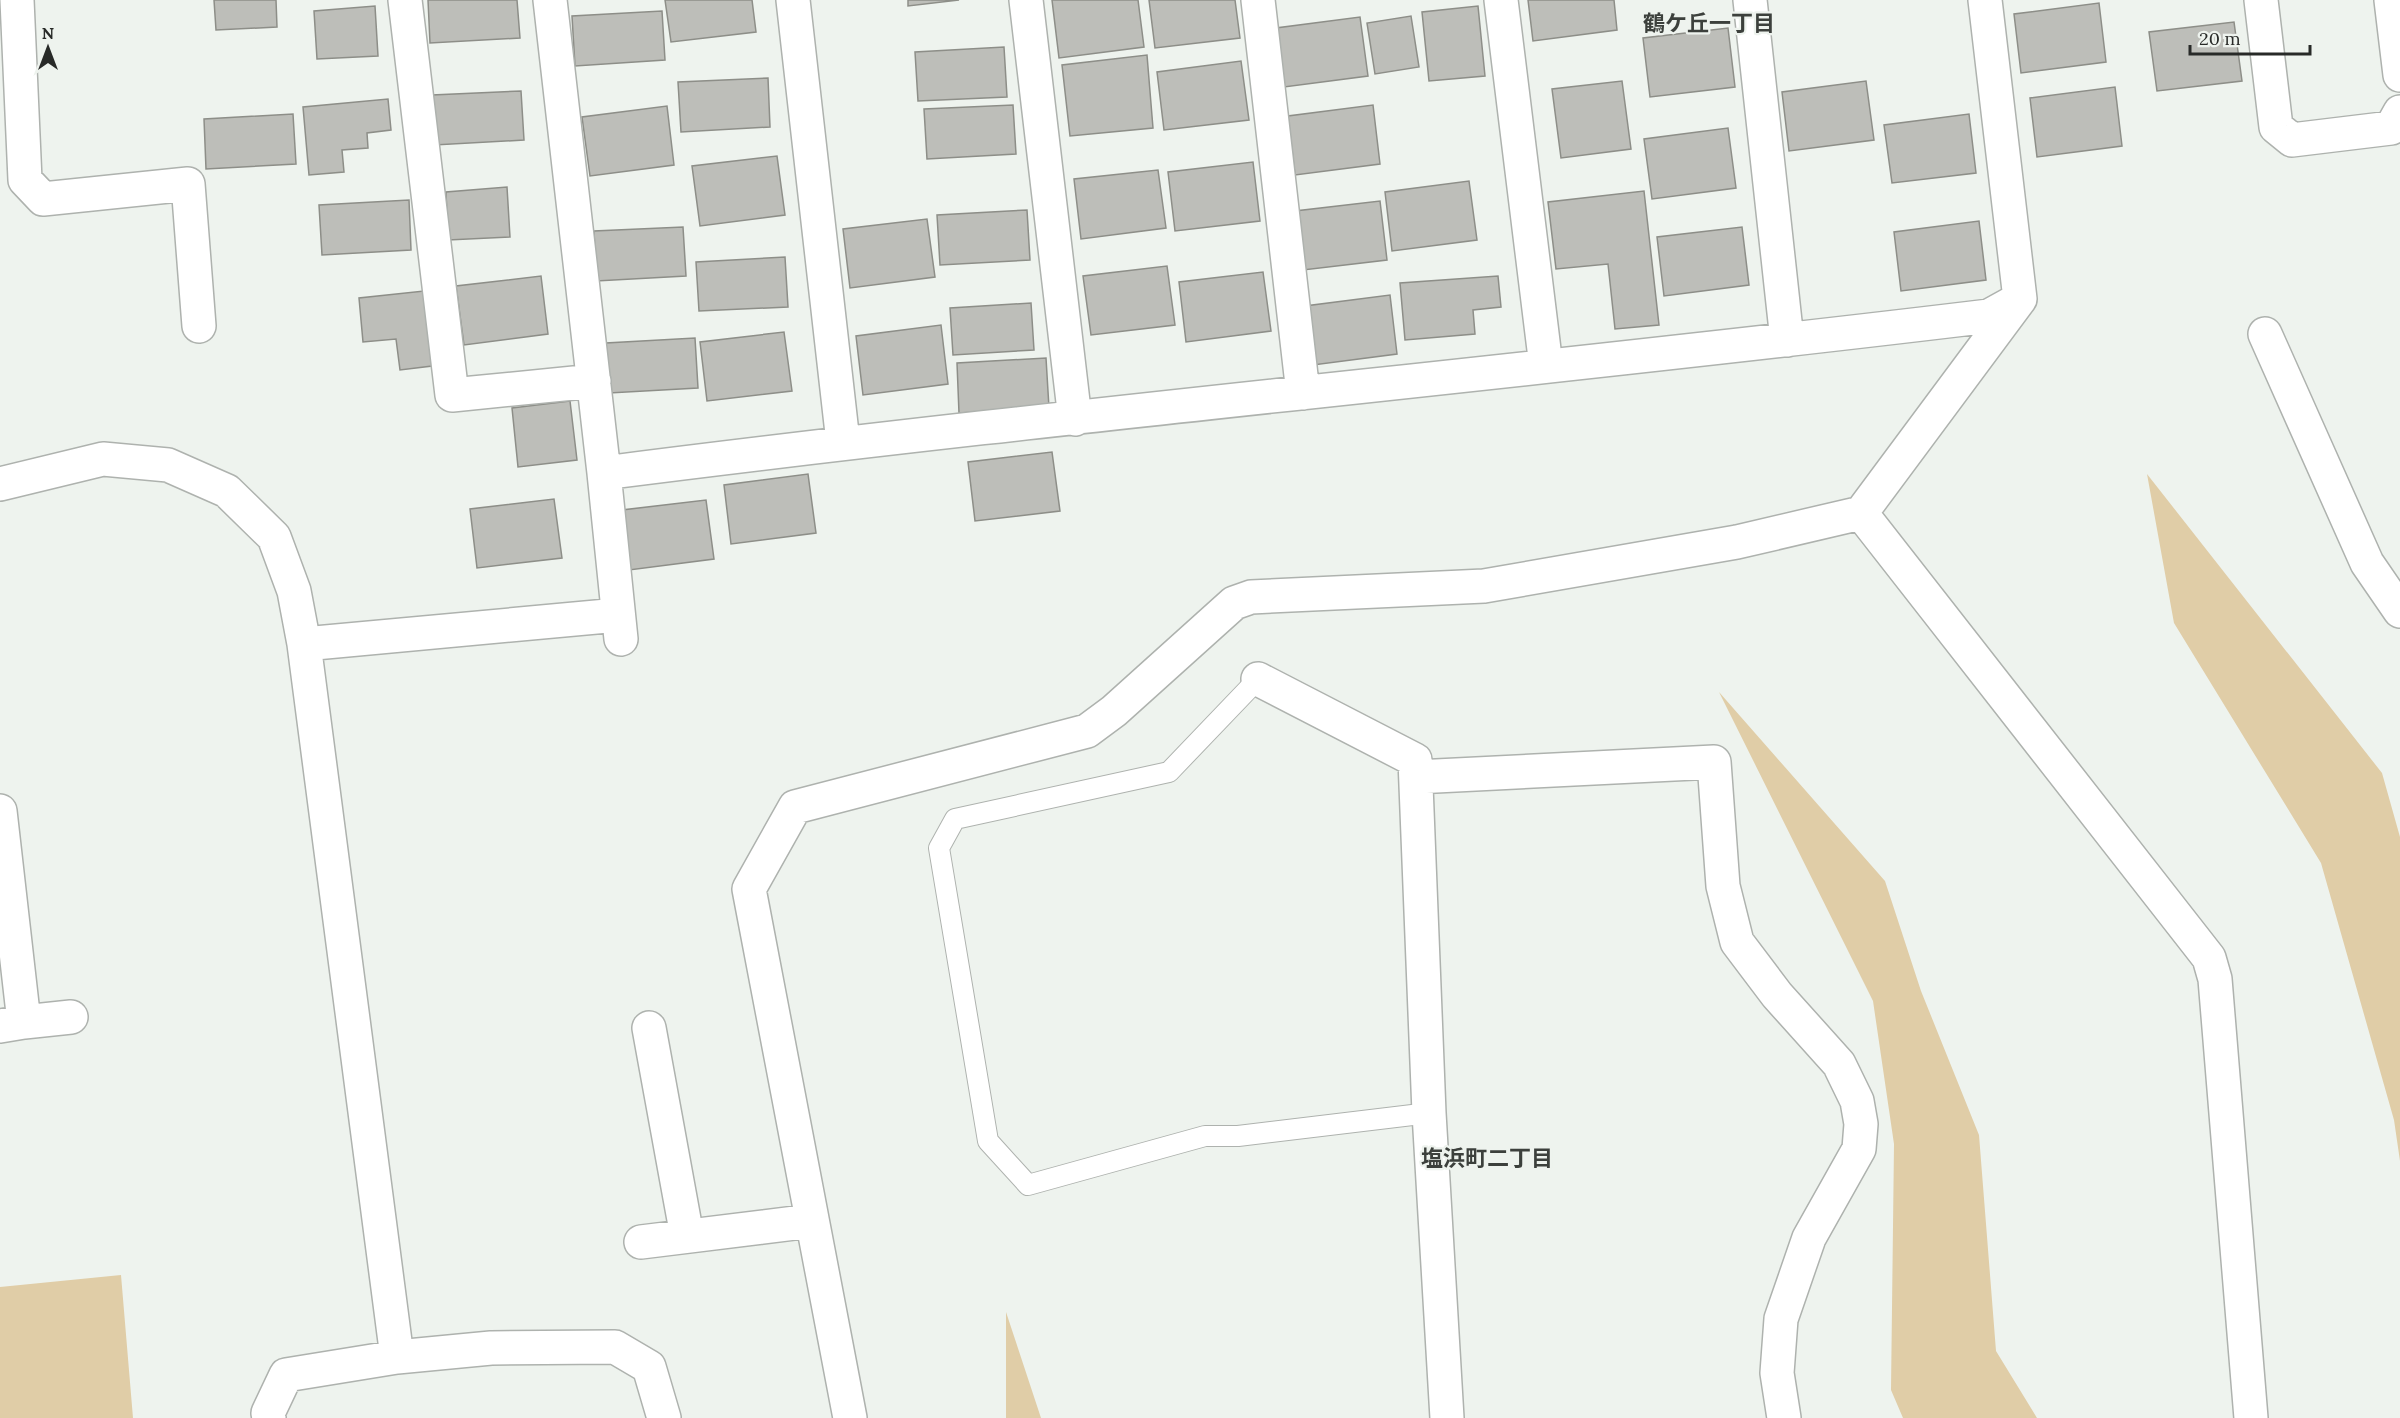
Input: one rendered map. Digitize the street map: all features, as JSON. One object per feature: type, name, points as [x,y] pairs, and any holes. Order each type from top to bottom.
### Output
[{"type":"street","points":[[17,0],[25,180],[43,199],[188,184],[199,326]]},
{"type":"street","points":[[405,0],[452,395],[594,381]]},
{"type":"street","points":[[304,644],[619,627],[594,381],[550,0]]},
{"type":"street","points":[[793,0],[843,442]]},
{"type":"street","points":[[1026,0],[1075,419]]},
{"type":"street","points":[[1258,0],[1303,393]]},
{"type":"street","points":[[1501,0],[1546,366]]},
{"type":"street","points":[[1750,0],[1787,340]]},
{"type":"street","points":[[850,1418],[749,889],[795,807],[1087,731],[1114,711],[1234,603],[1251,597],[1484,586],[1737,542],[1861,513],[2020,299],[1985,0]]},
{"type":"street","points":[[2261,0],[2276,127],[2292,140],[2391,129],[2400,112]]},
{"type":"street","points":[[2391,0],[2400,75]]},
{"type":"street","points":[[604,473],[843,442],[1075,419],[1989,316],[2020,299]]},
{"type":"street","points":[[2265,334],[2367,563],[2400,611]]},
{"type":"street","points":[[0,484],[103,459],[168,465],[227,491],[274,537],[294,591],[304,644],[397,1357]]},
{"type":"street","points":[[1861,513],[2208,958],[2215,979],[2251,1418]]},
{"type":"street","points":[[1258,680],[1415,760],[1429,1113],[1447,1418]]},
{"type":"street","points":[[1416,777],[1714,762],[1723,886],[1737,942],[1777,995],[1839,1064],[1857,1101],[1861,1124],[1859,1149],[1809,1238],[1780,1319],[1777,1373],[1784,1418]]},
{"type":"street","points":[[0,811],[12,1024],[71,1017]]},
{"type":"street","points":[[649,1028],[687,1236]]},
{"type":"street","points":[[641,1242],[811,1221]]},
{"type":"street","points":[[269,1418],[268,1413],[286,1376],[397,1357],[491,1348],[615,1347],[649,1367],[664,1418]]},
{"type":"lane","points":[[1258,680],[1169,771],[956,819],[939,848],[988,1141],[1028,1185],[1205,1136],[1238,1136],[1429,1113]]},
{"type":"shaded area","points":[[2147,474],[2382,773],[2400,837],[2400,1161],[2394,1120],[2321,863],[2174,623]]},
{"type":"shaded area","points":[[1719,692],[1885,881],[1921,991],[1979,1135],[1996,1351],[2037,1418],[1903,1418],[1891,1390],[1894,1144],[1873,1001]]},
{"type":"shaded area","points":[[121,1275],[133,1418],[0,1418],[0,1287]]},
{"type":"shaded area","points":[[1006,1312],[1041,1418],[1006,1418]]},
{"type":"building","points":[[214,0],[276,0],[277,27],[216,30]]},
{"type":"building","points":[[428,0],[517,0],[520,38],[430,43]]},
{"type":"building","points":[[665,0],[752,0],[756,32],[671,42]]},
{"type":"building","points":[[908,0],[959,0],[908,6]]},
{"type":"building","points":[[1052,0],[1138,0],[1144,47],[1059,58]]},
{"type":"building","points":[[1149,0],[1235,0],[1240,38],[1155,48]]},
{"type":"building","points":[[1528,0],[1614,0],[1617,30],[1533,41]]},
{"type":"building","points":[[2099,3],[2106,62],[2021,73],[2014,14]]},
{"type":"building","points":[[375,6],[378,56],[317,59],[314,11]]},
{"type":"building","points":[[1478,6],[1485,76],[1429,81],[1422,12]]},
{"type":"building","points":[[662,11],[665,60],[575,66],[572,16]]},
{"type":"building","points":[[1411,16],[1419,67],[1375,74],[1367,23]]},
{"type":"building","points":[[1360,17],[1368,76],[1284,87],[1276,28]]},
{"type":"building","points":[[2234,22],[2242,81],[2157,91],[2149,32]]},
{"type":"building","points":[[1728,28],[1735,87],[1650,97],[1643,38]]},
{"type":"building","points":[[1004,47],[1007,97],[918,101],[915,52]]},
{"type":"building","points":[[1147,55],[1153,128],[1070,136],[1062,65]]},
{"type":"building","points":[[1241,61],[1249,120],[1164,130],[1157,72]]},
{"type":"building","points":[[768,78],[770,127],[681,132],[678,82]]},
{"type":"building","points":[[1622,81],[1631,149],[1561,158],[1552,89]]},
{"type":"building","points":[[1866,81],[1874,140],[1789,151],[1782,92]]},
{"type":"building","points":[[2115,87],[2122,146],[2037,157],[2030,98]]},
{"type":"building","points":[[521,91],[524,140],[434,145],[432,95]]},
{"type":"building","points":[[388,99],[391,130],[367,133],[368,148],[342,150],[344,172],[309,175],[303,107]]},
{"type":"building","points":[[1013,105],[1016,154],[927,159],[924,109]]},
{"type":"building","points":[[1373,105],[1380,164],[1295,175],[1288,116]]},
{"type":"building","points":[[667,106],[674,165],[590,176],[582,117]]},
{"type":"building","points":[[293,114],[296,164],[206,169],[204,119]]},
{"type":"building","points":[[1969,114],[1976,173],[1892,183],[1884,125]]},
{"type":"building","points":[[1728,128],[1736,188],[1652,199],[1644,139]]},
{"type":"building","points":[[777,156],[785,215],[700,226],[692,166]]},
{"type":"building","points":[[1253,162],[1260,221],[1175,231],[1168,172]]},
{"type":"building","points":[[1158,170],[1166,228],[1081,239],[1074,179]]},
{"type":"building","points":[[1469,181],[1477,240],[1392,251],[1385,192]]},
{"type":"building","points":[[507,187],[510,237],[448,240],[446,192]]},
{"type":"building","points":[[1644,191],[1659,325],[1615,329],[1608,264],[1556,269],[1548,202]]},
{"type":"building","points":[[409,200],[411,250],[322,255],[319,205]]},
{"type":"building","points":[[1380,201],[1387,260],[1303,270],[1295,211]]},
{"type":"building","points":[[1027,210],[1030,260],[940,265],[937,215]]},
{"type":"building","points":[[927,219],[935,277],[850,288],[843,229]]},
{"type":"building","points":[[1979,221],[1986,280],[1901,291],[1894,232]]},
{"type":"building","points":[[683,227],[686,276],[596,281],[594,231]]},
{"type":"building","points":[[1742,227],[1749,285],[1664,296],[1657,237]]},
{"type":"building","points":[[785,257],[788,307],[699,311],[696,262]]},
{"type":"building","points":[[1167,266],[1175,325],[1091,335],[1083,276]]},
{"type":"building","points":[[1263,272],[1271,331],[1186,342],[1179,282]]},
{"type":"building","points":[[541,276],[548,334],[464,345],[456,286]]},
{"type":"building","points":[[1498,276],[1501,307],[1473,310],[1475,334],[1405,340],[1400,283]]},
{"type":"building","points":[[424,291],[432,366],[400,370],[396,339],[363,342],[359,298]]},
{"type":"building","points":[[1390,295],[1397,354],[1313,365],[1305,306]]},
{"type":"building","points":[[1031,303],[1034,350],[953,355],[950,308]]},
{"type":"building","points":[[941,325],[948,384],[863,395],[856,336]]},
{"type":"building","points":[[784,332],[792,391],[707,401],[700,342]]},
{"type":"building","points":[[695,338],[698,388],[609,393],[606,343]]},
{"type":"building","points":[[1046,358],[1049,408],[959,413],[957,363]]},
{"type":"building","points":[[570,401],[577,460],[518,467],[512,408]]},
{"type":"building","points":[[1052,452],[1060,511],[975,521],[968,462]]},
{"type":"building","points":[[808,474],[816,533],[731,544],[724,485]]},
{"type":"building","points":[[554,499],[562,558],[477,568],[470,509]]},
{"type":"building","points":[[706,500],[714,559],[629,570],[622,510]]},
{"type":"district","name":"鶴ケ丘一丁目","points":[[1709,23]]},
{"type":"district","name":"塩浜町二丁目","points":[[1487,1158]]}]
